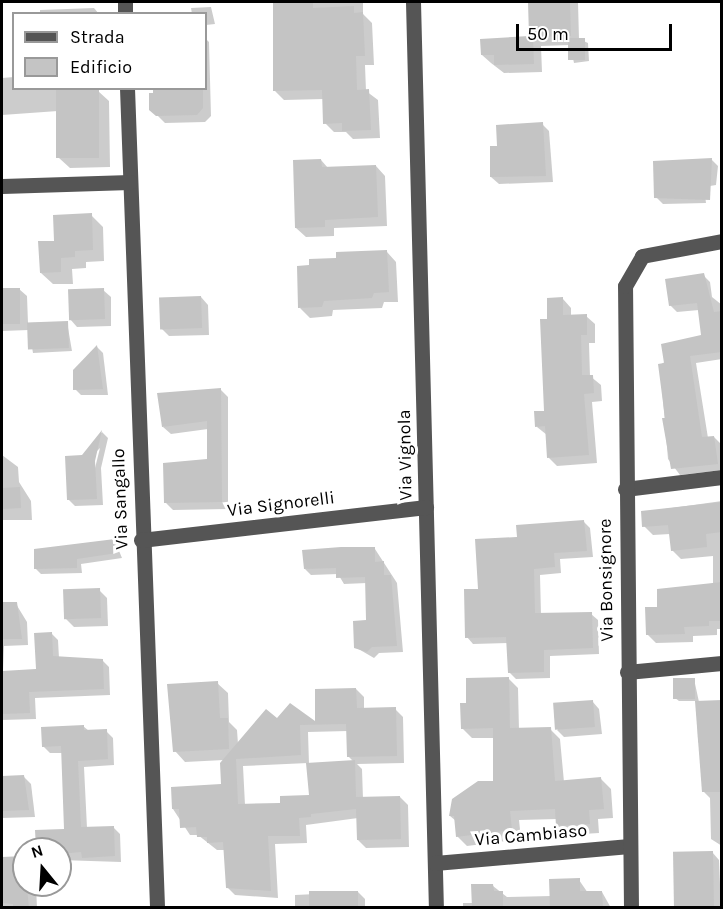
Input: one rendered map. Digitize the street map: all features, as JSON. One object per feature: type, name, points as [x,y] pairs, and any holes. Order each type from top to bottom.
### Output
[{"type":"street","name":"Via Vignola","points":[[413,2],[436,908]]},
{"type":"street","name":"Via Sangallo","points":[[127,90],[141,540],[157,908]]},
{"type":"street","points":[[2,186],[130,182]]},
{"type":"street","name":"Via Bonsignore","points":[[631,908],[625,489],[625,286],[642,256],[722,241]]},
{"type":"street","points":[[625,489],[722,477]]},
{"type":"street","name":"Via Signorelli","points":[[141,540],[426,507]]},
{"type":"street","points":[[627,672],[722,663]]},
{"type":"street","name":"Via Cambiaso","points":[[435,863],[629,846]]},
{"type":"building","points":[[273,2],[313,2],[313,8],[354,6],[354,13],[363,12],[365,56],[356,56],[357,90],[369,89],[371,130],[342,131],[342,123],[323,124],[322,90],[273,91]]},
{"type":"building","points":[[528,2],[570,2],[571,36],[533,37],[534,64],[494,65],[494,55],[481,55],[480,39],[529,36]]},
{"type":"building","points":[[568,38],[585,38],[585,60],[568,60]]},
{"type":"building","points":[[56,90],[99,90],[99,158],[56,158]]},
{"type":"building","points":[[153,90],[203,90],[203,108],[197,115],[156,116],[149,110],[149,93],[153,93]]},
{"type":"building","points":[[543,122],[546,176],[490,177],[490,146],[497,146],[496,125]]},
{"type":"building","points":[[712,158],[710,200],[654,198],[653,161]]},
{"type":"building","points":[[321,159],[322,167],[376,165],[378,217],[325,220],[325,227],[295,228],[293,160]]},
{"type":"building","points":[[92,213],[93,250],[75,251],[75,257],[61,258],[61,272],[40,273],[38,241],[54,241],[53,215]]},
{"type":"building","points":[[387,250],[389,292],[374,293],[372,298],[324,301],[322,307],[298,308],[297,266],[309,265],[309,259],[336,258],[336,252]]},
{"type":"building","points":[[704,273],[714,312],[722,311],[722,352],[690,356],[702,437],[714,436],[718,464],[671,469],[662,418],[665,418],[658,364],[664,363],[661,344],[701,335],[697,303],[669,306],[665,279]]},
{"type":"building","points":[[2,288],[20,288],[20,324],[2,324]]},
{"type":"building","points":[[104,288],[105,319],[69,320],[68,289]]},
{"type":"building","points":[[201,296],[202,328],[160,329],[159,297]]},
{"type":"building","points":[[563,297],[563,315],[587,314],[587,335],[581,335],[582,375],[593,375],[594,393],[584,394],[589,455],[547,458],[545,426],[535,427],[534,411],[544,411],[540,319],[547,319],[547,298]]},
{"type":"building","points":[[68,321],[69,348],[28,349],[27,322]]},
{"type":"building","points":[[97,345],[103,389],[73,390],[73,370]]},
{"type":"building","points":[[221,388],[222,502],[164,503],[163,463],[207,459],[207,421],[162,427],[157,393]]},
{"type":"building","points":[[102,430],[95,461],[97,499],[67,500],[65,456],[82,455]]},
{"type":"building","points":[[20,487],[21,508],[3,509],[2,488]]},
{"type":"building","points":[[722,502],[722,532],[706,534],[707,547],[671,551],[668,525],[642,527],[641,511]]},
{"type":"building","points":[[584,520],[587,551],[554,553],[555,567],[534,569],[535,613],[592,612],[593,648],[544,650],[544,672],[508,673],[506,637],[465,638],[464,589],[478,589],[475,539],[517,537],[516,525]]},
{"type":"building","points":[[115,539],[117,553],[77,559],[77,568],[34,569],[34,549]]},
{"type":"building","points":[[375,547],[375,562],[384,561],[384,575],[391,575],[397,646],[372,647],[367,652],[354,648],[353,621],[366,620],[365,577],[336,578],[336,568],[304,569],[302,550]]},
{"type":"building","points":[[722,582],[722,621],[709,621],[709,626],[684,627],[685,634],[646,635],[645,607],[657,607],[657,589]]},
{"type":"building","points":[[100,588],[101,618],[64,619],[63,589]]},
{"type":"building","points":[[2,602],[17,602],[22,639],[2,639]]},
{"type":"building","points":[[52,632],[53,656],[103,659],[104,689],[29,692],[30,713],[2,714],[2,671],[36,669],[34,633]]},
{"type":"building","points":[[509,677],[510,728],[551,727],[555,781],[601,777],[604,809],[589,810],[590,824],[556,826],[555,809],[510,811],[512,830],[456,837],[454,816],[449,816],[452,799],[478,781],[493,781],[493,728],[461,729],[460,703],[466,703],[466,678]]},
{"type":"building","points":[[673,678],[695,678],[695,699],[673,699]]},
{"type":"building","points":[[218,681],[220,718],[228,718],[229,749],[173,752],[167,684]]},
{"type":"building","points":[[356,688],[357,708],[396,707],[397,756],[347,757],[346,724],[300,725],[301,755],[236,759],[238,804],[280,803],[280,796],[309,795],[306,763],[355,760],[356,797],[400,796],[401,839],[357,840],[356,809],[311,814],[311,817],[299,818],[300,836],[268,836],[271,891],[226,888],[223,842],[207,843],[207,837],[197,837],[196,827],[180,828],[179,809],[172,809],[171,787],[221,784],[220,763],[266,709],[277,718],[290,703],[315,721],[315,689]]},
{"type":"building","points":[[593,700],[595,727],[555,730],[553,703]]},
{"type":"building","points":[[722,700],[722,792],[702,792],[695,701]]},
{"type":"building","points":[[84,725],[84,730],[107,729],[108,759],[78,761],[81,827],[114,826],[115,856],[82,858],[81,852],[72,853],[72,837],[35,837],[35,830],[64,829],[61,746],[42,747],[41,727]]},
{"type":"building","points":[[24,775],[29,810],[2,811],[2,776]]},
{"type":"building","points":[[713,851],[714,908],[674,908],[673,852]]},
{"type":"building","points":[[2,857],[12,857],[12,897],[28,897],[29,908],[13,908],[13,904],[2,903]]},
{"type":"building","points":[[580,878],[580,891],[602,891],[603,908],[550,908],[549,879]]},
{"type":"building","points":[[471,884],[493,884],[494,891],[503,891],[503,908],[472,908]]},
{"type":"building","points":[[309,891],[358,891],[358,908],[309,908]]}]
